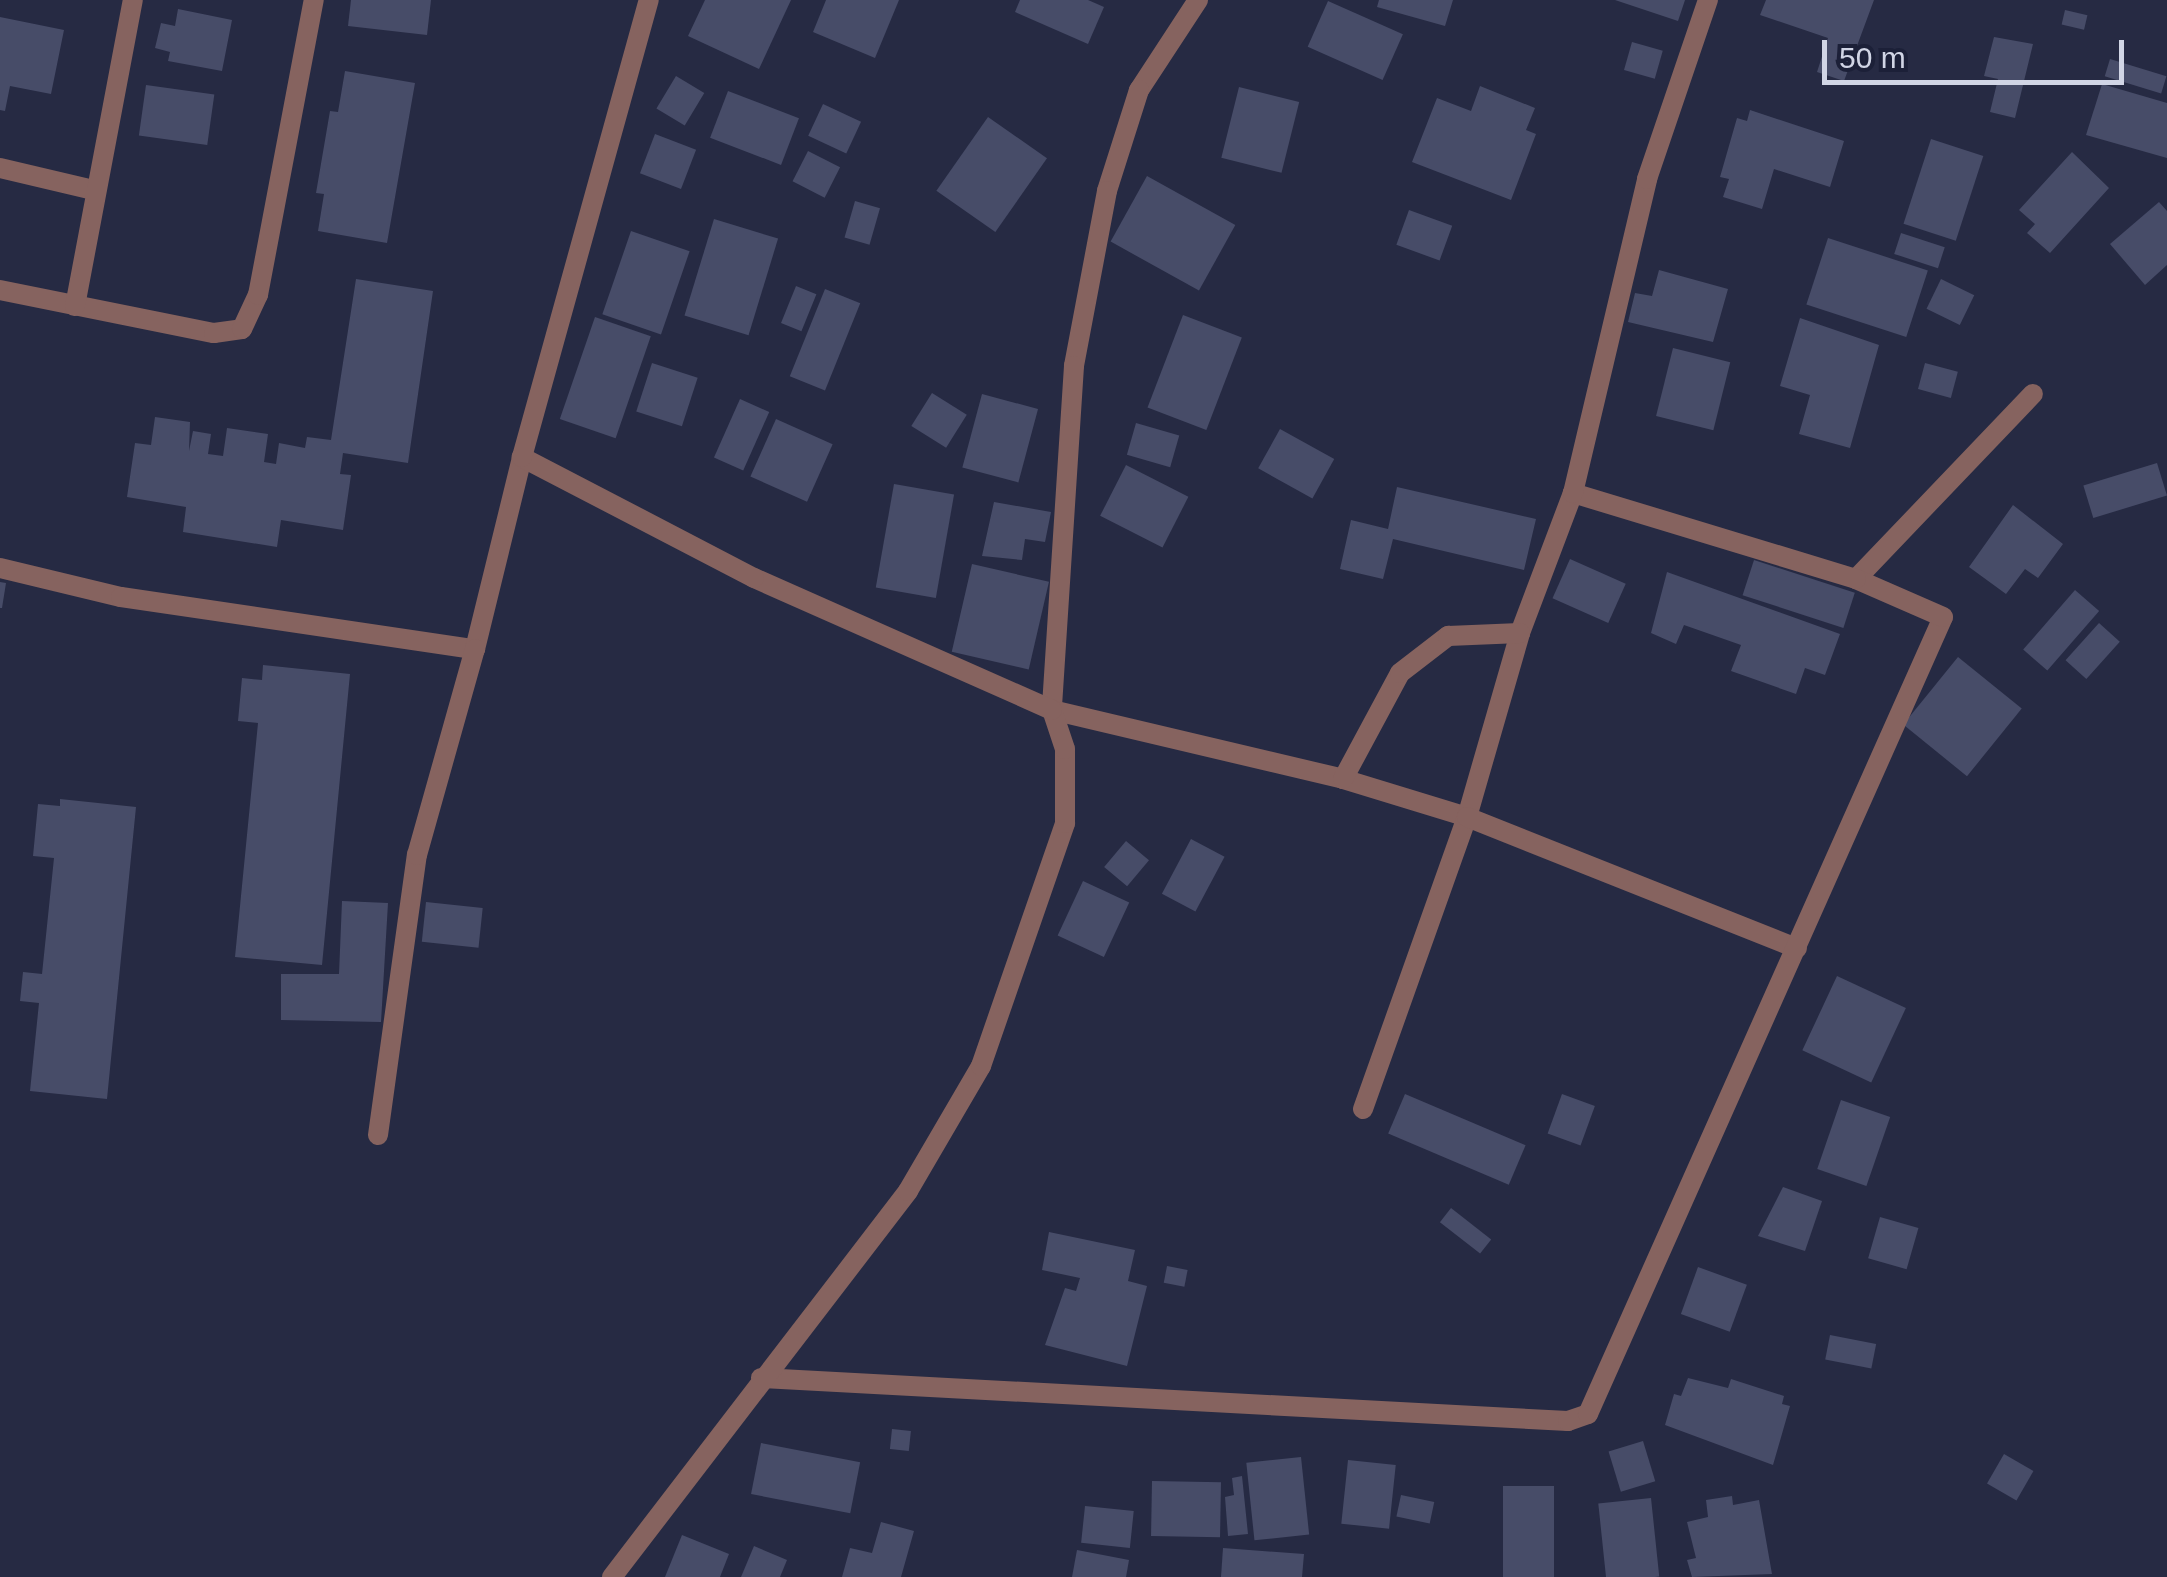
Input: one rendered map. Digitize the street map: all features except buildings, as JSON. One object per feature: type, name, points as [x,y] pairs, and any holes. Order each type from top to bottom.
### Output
[{"type":"street","points":[[75,306],[133,0]]},
{"type":"street","points":[[0,290],[214,333],[242,329],[258,295],[314,0]]},
{"type":"street","points":[[378,1136],[418,855],[475,650],[522,457],[649,0]]},
{"type":"street","points":[[612,1577],[908,1191],[981,1066],[1065,823],[1065,749],[1052,710],[1074,366],[1107,191],[1140,90],[1198,0]]},
{"type":"street","points":[[1363,1108],[1468,817],[1520,633],[1572,492],[1646,179],[1708,0]]},
{"type":"street","points":[[0,168],[94,190]]},
{"type":"street","points":[[1856,579],[2032,394]]},
{"type":"street","points":[[522,457],[754,578],[1052,710],[1343,779],[1468,817],[1797,948]]},
{"type":"street","points":[[761,1378],[1568,1421],[1588,1414],[1943,617],[1856,579],[1572,492]]},
{"type":"street","points":[[0,568],[121,597],[475,650]]},
{"type":"street","points":[[1343,779],[1400,673],[1448,636],[1520,633]]}]
